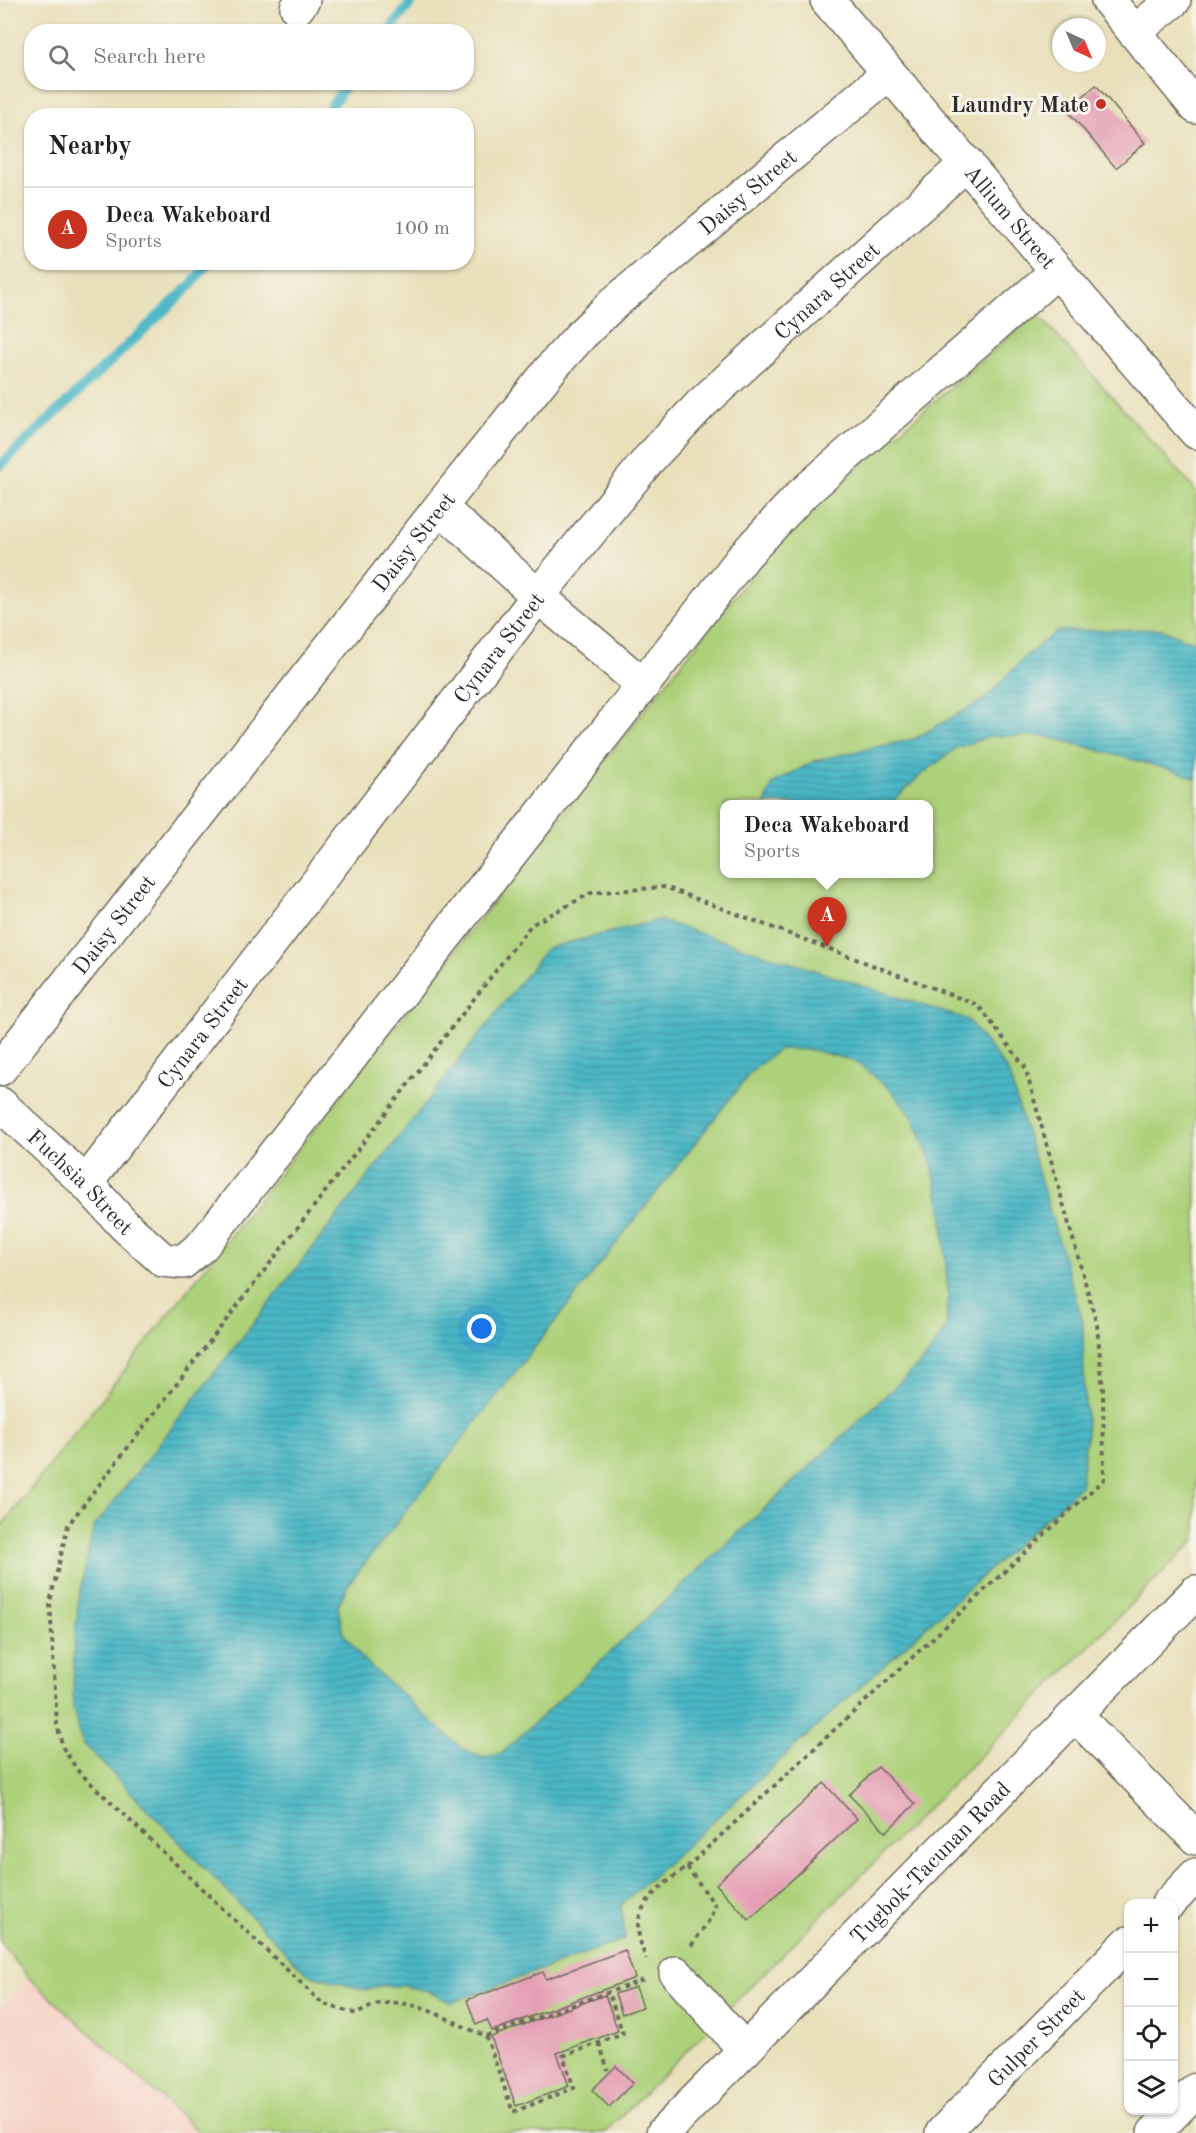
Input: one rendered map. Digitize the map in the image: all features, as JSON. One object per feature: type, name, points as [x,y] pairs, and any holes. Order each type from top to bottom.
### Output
[{"type":"street","name":"Allium Street","points":[[827,0],[967,163],[1056,272],[1196,432]]},
{"type":"street","points":[[1108,0],[1196,107]]},
{"type":"street","points":[[1134,32],[1174,0]]},
{"type":"street","name":"Daisy Street","points":[[0,1069],[554,365],[606,311],[889,73]]},
{"type":"street","name":"Cynara Street","points":[[86,1183],[538,596],[650,458],[685,420],[967,163]]},
{"type":"street","points":[[440,507],[538,596],[643,685],[746,555],[801,495],[1056,272]]},
{"type":"street","name":"Fuchsia Street","points":[[0,1104],[86,1183],[123,1224],[163,1260],[183,1262],[203,1245],[643,685]]},
{"type":"street","name":"Tugbok-Tacunan Road","points":[[663,2133],[1196,1592]]},
{"type":"street","points":[[1075,1715],[1196,1838]]},
{"type":"street","points":[[1173,1899],[1196,1875]]},
{"type":"street","name":"Gulper Street","points":[[942,2133],[1124,1947]]},
{"type":"street","points":[[659,1973],[745,2050]]},
{"type":"street","points":[[1154,2133],[1196,2090]]},
{"type":"path","points":[[659,1973],[638,1927],[643,1907],[663,1884],[687,1867],[1104,1479],[1103,1390],[1097,1326],[1025,1067],[978,1005],[665,887],[591,893],[531,925],[68,1526],[50,1602],[57,1725],[63,1748],[78,1771],[323,2004],[357,2014],[376,2005],[400,2003],[424,2008],[486,2036],[659,1973],[697,1936],[710,1918],[715,1905],[687,1867]]},
{"type":"path","points":[[486,2036],[513,2112],[574,2088],[563,2056],[623,2034],[608,1991]]},
{"type":"path","points":[[599,2043],[608,2070]]},
{"type":"shaded area","points":[[28,1977],[200,2133],[0,2133],[0,2008]]},
{"type":"green space","points":[[1037,313],[1196,491],[1196,1539],[605,2133],[200,2133],[28,1977],[0,1942],[0,1528],[790,526]]},
{"type":"water","points":[[1161,629],[1196,643],[1196,779],[1182,773],[1046,736],[991,736],[958,747],[920,776],[894,800],[767,800],[773,783],[817,760],[914,739],[985,699],[1025,657],[1057,631]]},
{"type":"water","points":[[659,920],[968,1020],[1008,1071],[1083,1322],[1087,1433],[1080,1487],[621,1905],[625,1939],[451,2003],[429,1991],[403,1986],[380,1986],[363,1990],[306,1973],[83,1743],[73,1708],[74,1650],[79,1595],[94,1527],[547,948]],"holes":[[[779,1049],[812,1050],[855,1061],[892,1091],[914,1119],[932,1165],[942,1211],[948,1292],[946,1328],[926,1358],[502,1753],[482,1758],[460,1747],[364,1660],[343,1633],[338,1606],[348,1585],[751,1072]]]},
{"type":"building","points":[[1096,85],[1145,143],[1116,168],[1067,110]]},
{"type":"building","points":[[878,1767],[915,1804],[886,1832],[849,1795]]},
{"type":"building","points":[[824,1783],[857,1819],[749,1920],[716,1884]]},
{"type":"building","points":[[625,1950],[635,1978],[492,2031],[487,2020],[476,2025],[467,2000],[543,1972],[546,1979]]},
{"type":"building","points":[[636,1987],[643,2007],[622,2014],[615,1994]]},
{"type":"building","points":[[605,1995],[618,2031],[557,2053],[569,2086],[516,2106],[491,2037]]},
{"type":"building","points":[[616,2066],[633,2083],[609,2107],[592,2090]]},
{"type":"waterway","points":[[394,24],[413,0]]},
{"type":"waterway","points":[[330,108],[342,90]]},
{"type":"waterway","points":[[0,466],[190,286],[203,270]]},
{"type":"place","name":"Laundry Mate","points":[[1101,104]]},
{"type":"place","name":"Deca Wakeboard","points":[[827,947]]}]
